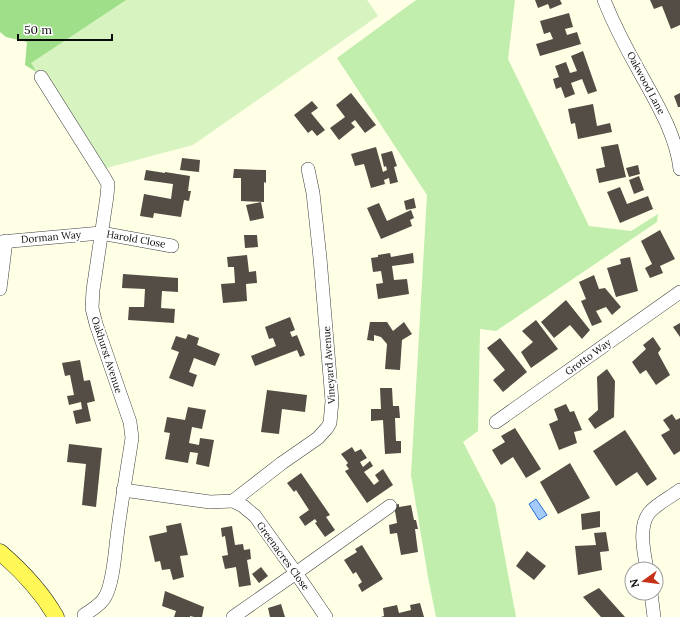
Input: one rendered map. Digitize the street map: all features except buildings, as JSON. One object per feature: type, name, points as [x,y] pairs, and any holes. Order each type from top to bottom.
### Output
[{"type":"main road","points":[[0,552],[31,582],[43,596],[56,617]]},
{"type":"street","name":"Oakwood Lane","points":[[604,0],[614,24],[667,123],[674,143],[680,169]]},
{"type":"street","name":"Oakhurst Avenue","points":[[41,77],[107,182],[108,188],[94,283],[92,308],[96,324],[130,422],[132,438],[108,589],[102,602],[84,615]]},
{"type":"street","name":"Vineyard Avenue","points":[[233,501],[282,463],[318,438],[328,428],[330,423],[332,401],[320,258],[313,193],[308,169]]},
{"type":"street","name":"Dorman Way","points":[[3,242],[101,233]]},
{"type":"street","name":"Harold Close","points":[[101,233],[172,246]]},
{"type":"street","points":[[0,289],[3,242]]},
{"type":"street","name":"Grotto Way","points":[[496,422],[680,292]]},
{"type":"street","points":[[123,490],[210,502],[233,501]]},
{"type":"street","points":[[646,561],[642,540],[647,516],[653,509],[680,490]]},
{"type":"street","name":"Greenacres Close","points":[[233,501],[243,506],[254,516],[326,617]]},
{"type":"street","points":[[233,617],[390,506]]},
{"type":"street","points":[[652,601],[654,617]]},
{"type":"green space","points":[[0,0],[130,0],[50,80],[25,65],[27,42],[6,37],[0,32]]},
{"type":"green space","points":[[126,0],[367,0],[378,16],[193,145],[99,170],[31,63]]},
{"type":"green space","points":[[416,0],[515,0],[508,59],[589,226],[631,231],[658,214],[657,222],[496,331],[480,329],[478,431],[463,442],[495,504],[516,617],[436,617],[411,475],[427,195],[337,58]]},
{"type":"water","points":[[536,499],[547,515],[539,520],[529,504]]}]
